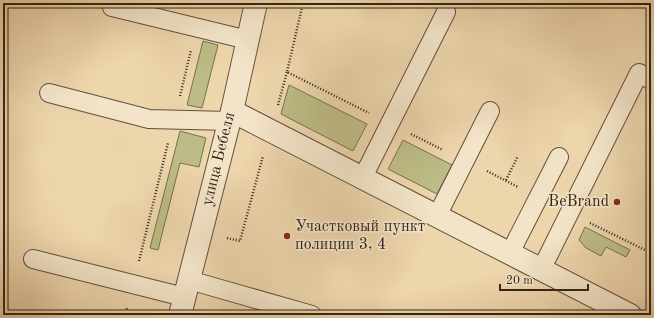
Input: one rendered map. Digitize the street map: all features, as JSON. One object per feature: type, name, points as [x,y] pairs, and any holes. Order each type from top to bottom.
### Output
[{"type":"street","name":"улица Бебеля","points":[[184,297],[230,116],[256,3]]},
{"type":"street","points":[[230,116],[270,130],[630,315]]},
{"type":"lane","points":[[111,3],[112,7],[248,40]]},
{"type":"lane","points":[[363,177],[446,12]]},
{"type":"lane","points":[[541,270],[639,74],[651,80]]},
{"type":"lane","points":[[49,93],[149,119],[174,120],[230,116]]},
{"type":"lane","points":[[437,216],[490,111]]},
{"type":"lane","points":[[510,253],[559,157]]},
{"type":"lane","points":[[33,259],[184,297],[312,315]]},
{"type":"path","points":[[201,232],[240,241],[287,72],[303,3]]},
{"type":"path","points":[[125,315],[197,27]]},
{"type":"path","points":[[287,72],[539,197]]},
{"type":"path","points":[[506,180],[518,156]]},
{"type":"path","points":[[570,212],[651,253]]},
{"type":"shaded area","points":[[203,41],[218,45],[202,108],[187,105]]},
{"type":"shaded area","points":[[289,85],[367,124],[353,151],[281,114]]},
{"type":"shaded area","points":[[180,131],[206,138],[199,167],[180,163],[158,250],[150,248]]},
{"type":"shaded area","points":[[403,140],[452,165],[437,194],[388,169]]},
{"type":"shaded area","points":[[585,227],[630,250],[626,257],[606,247],[601,256],[586,248],[579,240]]},
{"type":"place","name":"BeBrand","points":[[617,202]]},
{"type":"place","name":"Участковый пункт полиции 3, 4","points":[[287,236]]}]
